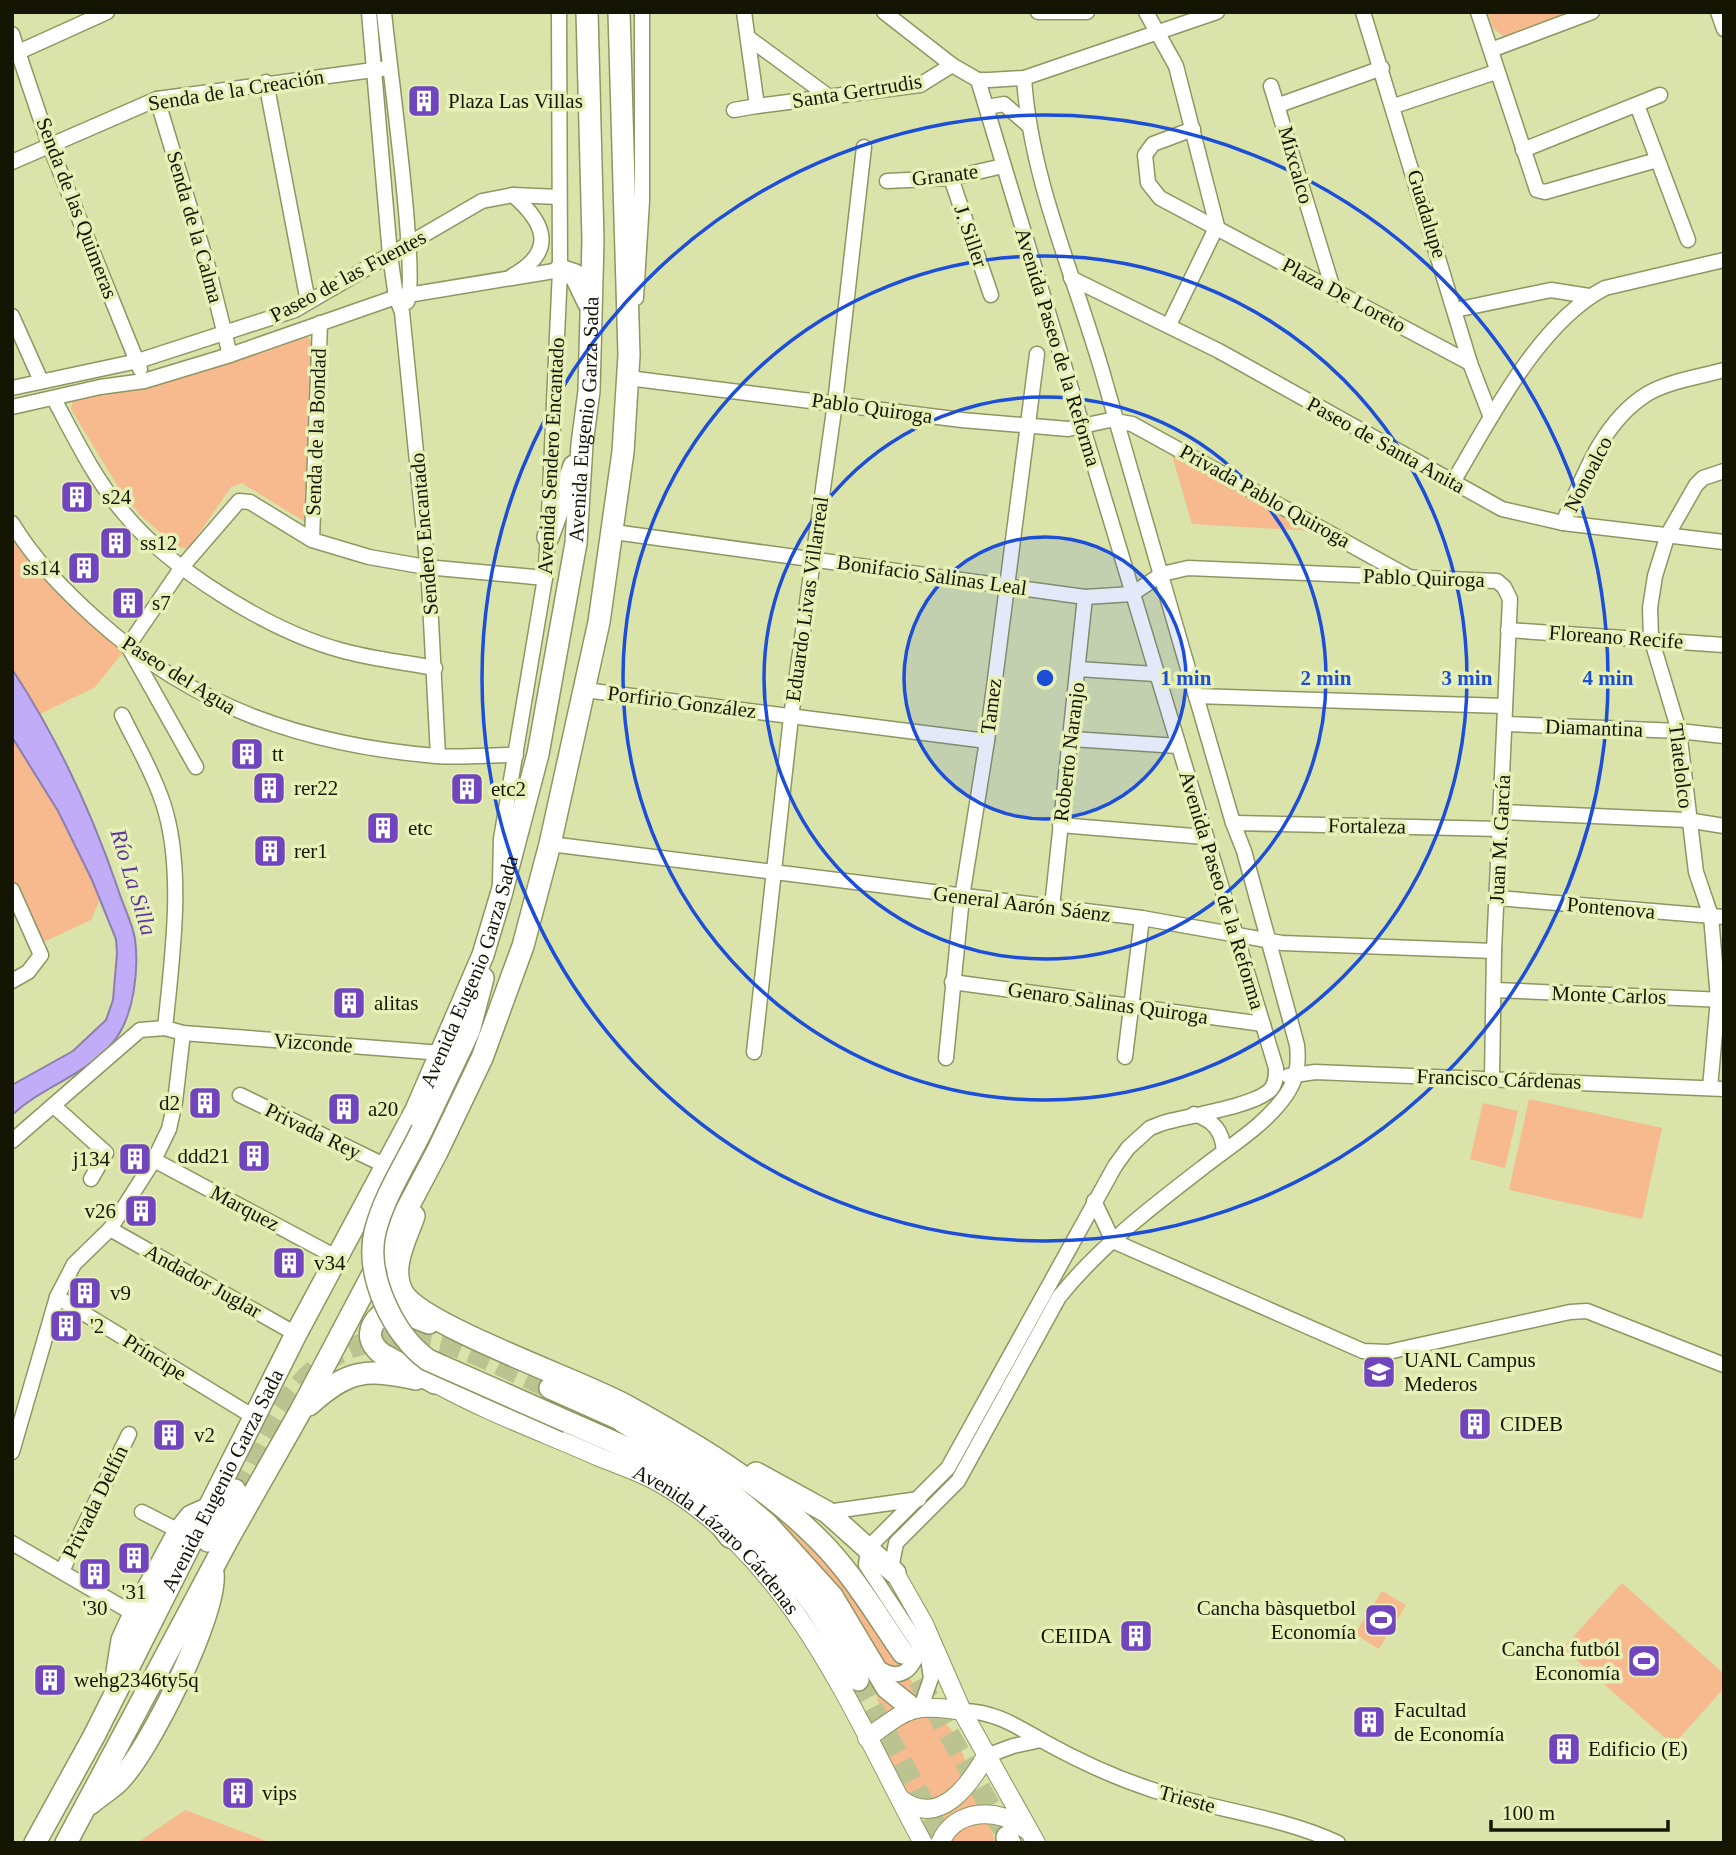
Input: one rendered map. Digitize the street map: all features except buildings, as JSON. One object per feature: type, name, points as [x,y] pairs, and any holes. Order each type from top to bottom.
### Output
[{"type":"highway","points":[[577,12],[588,65]]},
{"type":"highway","name":"Avenida Eugenio Garza Sada","points":[[35,1843],[94,1736],[296,1334],[386,1166],[443,1052],[482,955],[501,895],[554,677],[576,543],[582,444],[589,391],[593,240],[587,12]]},
{"type":"highway","name":"Avenida Eugenio Garza Sada","points":[[68,1839],[83,1809],[120,1780],[155,1728],[206,1617],[214,1592],[213,1567],[300,1412],[437,1152],[482,1058],[504,1001],[550,844],[585,690],[614,531],[629,355],[619,12]]},
{"type":"highway","points":[[559,271],[570,272],[579,279],[590,310]]},
{"type":"highway","points":[[548,537],[582,444]]},
{"type":"highway","points":[[482,955],[484,975],[477,1008],[442,1094],[394,1186],[375,1234],[376,1268],[387,1310],[409,1344],[428,1360],[659,1462],[684,1479],[730,1536]]},
{"type":"highway","points":[[437,1152],[398,1261],[399,1283],[403,1293],[416,1306],[484,1342],[623,1404],[757,1487],[818,1539],[911,1649]]},
{"type":"highway","points":[[435,1383],[375,1348],[370,1331],[378,1318],[393,1312],[406,1314],[463,1338],[484,1342]]},
{"type":"highway","points":[[300,1412],[332,1385],[365,1372],[382,1372],[435,1383]]},
{"type":"highway","points":[[550,1388],[622,1421],[688,1443]]},
{"type":"highway","points":[[622,1421],[713,1478],[767,1524],[832,1596],[892,1694],[917,1707]]},
{"type":"highway","points":[[659,1426],[702,1443],[827,1512],[893,1568]]},
{"type":"highway","name":"Avenida Lázaro Cárdenas","points":[[684,1479],[711,1499],[781,1563],[818,1611],[858,1680]]},
{"type":"highway","points":[[94,1736],[156,1639],[235,1490]]},
{"type":"highway","points":[[116,1691],[117,1661],[134,1614],[179,1531],[191,1516],[209,1508]]},
{"type":"main road","name":"Avenida Lázaro Cárdenas","points":[[435,1383],[458,1396],[655,1480],[697,1508],[730,1536],[771,1578],[803,1621],[923,1843]]},
{"type":"main road","points":[[893,1568],[924,1624],[962,1711],[1034,1840]]},
{"type":"main road","points":[[867,1738],[917,1707],[962,1711]]},
{"type":"main road","points":[[902,1800],[919,1807],[947,1803],[962,1793],[986,1756]]},
{"type":"main road","points":[[940,1843],[956,1824],[981,1814],[1008,1818],[1034,1840]]},
{"type":"street","points":[[15,54],[107,12]]},
{"type":"street","name":"Sendero Encantado","points":[[369,12],[390,255],[396,297],[402,312],[426,567],[435,667],[438,756]]},
{"type":"street","points":[[384,12],[411,294],[402,312]]},
{"type":"street","name":"Avenida Sendero Encantado","points":[[501,895],[501,839],[545,578],[548,537],[559,271],[559,12]]},
{"type":"street","name":"Avenida Eugenio Garza Sada","points":[[629,355],[642,201],[642,12]]},
{"type":"street","points":[[744,12],[750,39],[757,106]]},
{"type":"street","points":[[884,12],[951,65],[978,79],[1024,78],[1217,12]]},
{"type":"street","points":[[1038,12],[1087,12]]},
{"type":"street","points":[[1146,12],[1176,66],[1217,226],[1170,325]]},
{"type":"street","name":"Guadalupe","points":[[1363,12],[1394,106],[1470,363],[1490,415]]},
{"type":"street","points":[[1478,12],[1533,186],[1545,192],[1657,160]]},
{"type":"street","points":[[1491,50],[1592,12]]},
{"type":"street","points":[[1718,12],[1724,29]]},
{"type":"street","name":"Senda de las Quimeras","points":[[12,34],[15,54],[49,144],[144,381]]},
{"type":"street","points":[[750,39],[828,96]]},
{"type":"street","name":"Santa Gertrudis","points":[[734,110],[920,85],[951,65]]},
{"type":"street","name":"Senda de la Creación","points":[[12,162],[156,99],[266,82],[388,68]]},
{"type":"street","name":"Mixcalco","points":[[1333,289],[1279,105],[1382,68]]},
{"type":"street","points":[[1394,106],[1496,72]]},
{"type":"street","name":"Avenida Paseo de la Reforma","points":[[1024,78],[1027,124],[1269,942],[1297,1045],[1297,1074]]},
{"type":"street","name":"Avenida Paseo de la Reforma","points":[[978,79],[1155,674],[1274,1058],[1276,1079]]},
{"type":"street","points":[[266,82],[308,302]]},
{"type":"street","points":[[1272,86],[1279,105]]},
{"type":"street","points":[[1523,150],[1660,95]]},
{"type":"street","name":"Senda de la Calma","points":[[156,99],[208,267],[230,355]]},
{"type":"street","points":[[987,107],[1004,104],[1027,124]]},
{"type":"street","points":[[1637,105],[1688,240]]},
{"type":"street","name":"Plaza De Loreto","points":[[1193,129],[1149,149],[1144,162],[1152,191],[1168,204],[1217,226],[1470,363]]},
{"type":"street","name":"Eduardo Livas Villarreal","points":[[754,1052],[792,717],[835,403],[864,147]]},
{"type":"street","name":"Granate","points":[[887,181],[951,178],[1003,166]]},
{"type":"street","name":"J. Siller","points":[[951,178],[991,295]]},
{"type":"street","points":[[505,280],[532,261],[542,239],[537,220],[513,195]]},
{"type":"street","name":"Paseo de las Fuentes","points":[[12,388],[138,361],[225,335],[308,302],[482,201],[513,195],[559,197]]},
{"type":"street","points":[[1452,482],[1490,415],[1528,361],[1590,296],[1605,288],[1724,260]]},
{"type":"street","name":"Paseo de las Fuentes","points":[[12,407],[100,387],[144,381],[230,355],[396,297],[559,271]]},
{"type":"street","name":"Paseo de Santa Anita","points":[[1071,278],[1170,325],[1502,509],[1563,523],[1724,542]]},
{"type":"street","points":[[1455,310],[1551,290],[1567,290],[1590,296]]},
{"type":"street","points":[[12,316],[41,381]]},
{"type":"street","name":"Senda de la Bondad","points":[[312,540],[320,323]]},
{"type":"street","name":"Tamez","points":[[946,1058],[962,897],[987,741],[1037,354]]},
{"type":"street","name":"Nonoalco","points":[[1563,523],[1589,463],[1607,434],[1627,410],[1648,394],[1724,370]]},
{"type":"street","name":"Pablo Quiroga","points":[[628,377],[1068,429],[1115,421]]},
{"type":"street","points":[[54,399],[89,463],[124,514],[182,566],[260,618],[303,637],[341,650],[435,667]]},
{"type":"street","name":"Privada Pablo Quiroga","points":[[1115,421],[1132,424],[1155,435],[1412,579]]},
{"type":"street","name":"Tlatelolco","points":[[1717,1088],[1721,1000],[1717,916],[1696,872],[1687,820],[1679,731],[1651,638],[1655,576],[1668,534],[1696,485],[1703,478],[1724,471]]},
{"type":"street","points":[[196,766],[128,646],[182,566],[239,500],[250,502],[312,540],[369,557],[426,567],[545,578]]},
{"type":"street","name":"Paseo del Agua","points":[[12,523],[69,594],[128,646],[212,699],[254,719],[360,747],[438,756],[516,755]]},
{"type":"street","name":"Bonifacio Salinas Leal","points":[[614,531],[1085,597],[1132,594]]},
{"type":"street","name":"Pablo Quiroga","points":[[1161,574],[1188,568],[1412,579],[1488,579],[1504,587],[1510,599]]},
{"type":"street","points":[[1132,594],[1161,574]]},
{"type":"street","name":"Roberto Naranjo","points":[[1052,907],[1072,739],[1085,597]]},
{"type":"street","name":"Juan M. García","points":[[1492,1078],[1494,951],[1510,599]]},
{"type":"street","name":"Floreano Recife","points":[[1508,630],[1724,645]]},
{"type":"street","points":[[1078,669],[1155,674]]},
{"type":"street","name":"Porfirio González","points":[[585,690],[987,741]]},
{"type":"street","points":[[1196,696],[1506,706]]},
{"type":"street","points":[[12,1141],[140,1030],[165,1028],[174,921],[172,842],[163,802],[122,715]]},
{"type":"street","name":"Diamantina","points":[[1505,724],[1679,731],[1724,736]]},
{"type":"street","points":[[1072,739],[1178,746]]},
{"type":"street","points":[[1502,812],[1687,820],[1724,826]]},
{"type":"street","name":"Fortaleza","points":[[1233,823],[1501,829]]},
{"type":"street","points":[[1060,825],[1205,837]]},
{"type":"street","name":"General Aarón Sáenz","points":[[550,844],[1142,918],[1269,942],[1494,951]]},
{"type":"street","points":[[12,890],[41,955],[28,972],[12,981]]},
{"type":"street","name":"Pontenova","points":[[1498,898],[1717,916]]},
{"type":"street","points":[[1125,1057],[1142,918]]},
{"type":"street","name":"Genaro Salinas Quiroga","points":[[952,982],[1263,1024]]},
{"type":"street","name":"Monte Carlos","points":[[1495,990],[1721,1000]]},
{"type":"street","name":"Vizconde","points":[[165,1028],[183,1034],[443,1052]]},
{"type":"street","points":[[12,1452],[57,1297],[74,1264],[110,1229],[169,1129],[183,1034]]},
{"type":"street","points":[[893,1568],[894,1550],[902,1534],[958,1481],[1059,1297],[1077,1274],[1270,1114],[1284,1099],[1297,1074]]},
{"type":"street","name":"Francisco Cárdenas","points":[[1276,1079],[1297,1074],[1492,1078],[1717,1088]]},
{"type":"street","points":[[874,1664],[889,1674],[907,1672],[914,1664],[911,1649],[866,1565],[868,1548],[948,1468],[1094,1201],[1128,1148],[1163,1122],[1253,1100],[1268,1092],[1276,1079]]},
{"type":"street","name":"Privada Rey","points":[[240,1095],[386,1166]]},
{"type":"street","points":[[54,1106],[107,1153],[91,1179]]},
{"type":"street","points":[[1194,1115],[1206,1118],[1219,1128],[1224,1151]]},
{"type":"street","name":"Marquez","points":[[153,1160],[336,1256]]},
{"type":"street","points":[[1094,1201],[1114,1241],[1293,1322],[1375,1353],[1570,1312],[1587,1311],[1724,1365]]},
{"type":"street","name":"Andador Juglar","points":[[110,1229],[296,1334]]},
{"type":"street","name":"Príncipe","points":[[57,1297],[254,1417]]},
{"type":"street","name":"Privada Delfín","points":[[62,1571],[129,1434]]},
{"type":"street","points":[[827,1512],[919,1499]]},
{"type":"street","points":[[142,1512],[179,1531]]},
{"type":"street","points":[[12,1543],[134,1614]]},
{"type":"street","points":[[911,1649],[928,1658],[931,1671],[917,1707]]},
{"type":"street","name":"Trieste","points":[[962,1711],[977,1711],[1010,1722],[1041,1740],[1152,1790],[1303,1829],[1338,1843]]},
{"type":"street","points":[[986,1756],[1041,1740]]},
{"type":"shaded area","points":[[1488,12],[1584,12],[1505,38],[1493,28]]},
{"type":"shaded area","points":[[305,334],[311,341],[311,515],[305,522],[242,483],[231,487],[189,548],[178,548],[140,515],[117,485],[71,409],[73,400],[164,382]]},
{"type":"shaded area","points":[[1169,445],[1312,531],[1192,524]]},
{"type":"shaded area","points":[[12,523],[128,646],[95,687],[12,728]]},
{"type":"shaded area","points":[[12,669],[59,749],[97,831],[132,926],[136,964],[130,1006],[121,1031],[114,1041],[91,1063],[12,1115],[12,1085],[73,1051],[106,1020],[113,1000],[117,953],[116,939],[92,880],[58,811],[12,737]]},
{"type":"shaded area","points":[[12,737],[58,811],[92,880],[99,901],[91,920],[39,944],[12,890]]},
{"type":"shaded area","points":[[1529,1099],[1662,1128],[1642,1219],[1509,1190]]},
{"type":"shaded area","points":[[1483,1103],[1518,1111],[1505,1168],[1470,1159]]},
{"type":"shaded area","points":[[699,1463],[762,1503],[837,1573],[893,1658],[956,1736],[996,1843],[949,1843],[893,1775],[871,1669]]},
{"type":"shaded area","name":"Cancha futból Economía","points":[[1622,1583],[1724,1674],[1724,1688],[1673,1745],[1563,1648]]},
{"type":"shaded area","name":"Cancha bàsquetbol Economía","points":[[1382,1591],[1406,1605],[1379,1649],[1355,1634]]},
{"type":"shaded area","points":[[185,1810],[272,1843],[137,1843]]},
{"type":"tunnel","points":[[235,1490],[275,1417],[291,1395],[309,1375],[329,1359],[354,1347],[391,1339],[434,1341],[464,1350],[550,1388]]},
{"type":"tunnel","points":[[903,1653],[1003,1829]]},
{"type":"tunnel","points":[[858,1680],[945,1843]]},
{"type":"place","name":"Plaza Las Villas","points":[[424,101]]},
{"type":"place","name":"s24","points":[[77,497]]},
{"type":"place","name":"ss12","points":[[116,543]]},
{"type":"place","name":"ss14","points":[[84,568]]},
{"type":"place","name":"s7","points":[[128,603]]},
{"type":"place","name":"tt","points":[[247,754]]},
{"type":"place","name":"rer22","points":[[269,788]]},
{"type":"place","name":"etc2","points":[[467,789]]},
{"type":"place","name":"etc","points":[[383,828]]},
{"type":"place","name":"rer1","points":[[270,851]]},
{"type":"place","name":"alitas","points":[[349,1003]]},
{"type":"place","name":"d2","points":[[205,1103]]},
{"type":"place","name":"a20","points":[[344,1109]]},
{"type":"place","name":"ddd21","points":[[254,1156]]},
{"type":"place","name":"j134","points":[[135,1159]]},
{"type":"place","name":"v26","points":[[141,1211]]},
{"type":"place","name":"v34","points":[[289,1263]]},
{"type":"place","name":"v9","points":[[85,1293]]},
{"type":"place","name":"'2","points":[[66,1326]]},
{"type":"place","name":"UANL Campus Mederos","points":[[1379,1372]]},
{"type":"place","name":"CIDEB","points":[[1475,1424]]},
{"type":"place","name":"v2","points":[[169,1435]]},
{"type":"place","name":"'31","points":[[134,1558]]},
{"type":"place","name":"'30","points":[[95,1574]]},
{"type":"place","name":"Cancha bàsquetbol Economía","points":[[1381,1620]]},
{"type":"place","name":"CEIIDA","points":[[1136,1636]]},
{"type":"place","name":"Cancha futból Economía","points":[[1644,1661]]},
{"type":"place","name":"wehg2346ty5q","points":[[50,1680]]},
{"type":"place","name":"Facultad de Economía","points":[[1369,1722]]},
{"type":"place","name":"Edificio (E)","points":[[1564,1749]]},
{"type":"place","name":"vips","points":[[238,1793]]},
{"type":"water label","name":"Río La Silla","points":[[134,882]]}]
